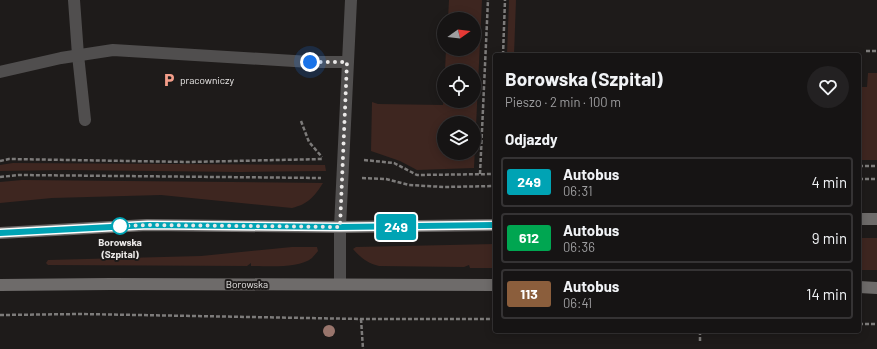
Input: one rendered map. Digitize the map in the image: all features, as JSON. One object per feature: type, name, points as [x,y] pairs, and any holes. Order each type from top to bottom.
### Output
[{"type":"street","points":[[74,0],[85,120]]},
{"type":"street","points":[[340,284],[340,227],[351,0]]},
{"type":"street","points":[[0,72],[78,55],[113,50],[310,62],[347,62]]},
{"type":"street","points":[[861,219],[877,219]]},
{"type":"street","points":[[0,233],[148,225],[340,227],[493,225]]},
{"type":"street","name":"Borowska","points":[[0,285],[493,285]]},
{"type":"street","points":[[861,287],[877,288]]},
{"type":"path","points":[[480,174],[488,0]]},
{"type":"path","points":[[503,53],[505,0]]},
{"type":"path","points":[[866,51],[877,51]]},
{"type":"path","points":[[301,121],[309,142],[324,159]]},
{"type":"path","points":[[0,161],[9,159],[189,162],[328,159]]},
{"type":"path","points":[[359,159],[372,162],[394,163],[417,175],[493,174]]},
{"type":"path","points":[[861,166],[877,166]]},
{"type":"path","points":[[0,177],[19,175],[326,178]]},
{"type":"path","points":[[361,178],[386,179],[409,185],[444,187],[493,186]]},
{"type":"path","points":[[861,179],[877,179]]},
{"type":"path","points":[[0,316],[81,314],[493,319]]},
{"type":"path","points":[[361,318],[363,349]]},
{"type":"path","points":[[861,324],[877,324]]},
{"type":"path","points":[[700,333],[700,343]]},
{"type":"shaded area","points":[[449,0],[482,0],[481,21],[481,12],[448,12]]},
{"type":"shaded area","points":[[509,0],[516,0],[514,53],[507,53]]},
{"type":"shaded area","points":[[446,56],[479,56],[479,64],[445,64]]},
{"type":"shaded area","points":[[868,73],[877,73],[877,160],[861,160],[861,87],[867,87]]},
{"type":"shaded area","points":[[372,102],[378,104],[437,105],[437,108],[477,108],[476,116],[437,116],[437,160],[474,160],[474,168],[417,170],[400,161],[371,151]]},
{"type":"shaded area","points":[[13,163],[325,165],[326,171],[0,171],[0,165]]},
{"type":"shaded area","points":[[22,180],[323,183],[310,199],[292,208],[161,195],[52,198],[0,203],[0,182]]},
{"type":"shaded area","points":[[861,238],[877,238],[877,270],[861,270]]},
{"type":"shaded area","points":[[493,244],[493,268],[470,268],[469,265],[464,267],[379,266],[364,260],[353,249],[356,247]]},
{"type":"shaded area","points":[[292,247],[317,247],[318,251],[306,262],[283,266],[251,266],[251,263],[247,266],[48,265],[46,263],[48,260],[201,256]]},
{"type":"bus line","name":"249","points":[[0,233],[148,225],[340,227],[493,225]]},
{"type":"place","name":"pracowniczy","points":[[169,80]]},
{"type":"place","name":"Borowska (Szpital)","points":[[120,226]]},
{"type":"route","points":[[120,226],[117,226],[340,227],[347,62],[310,62]]}]
